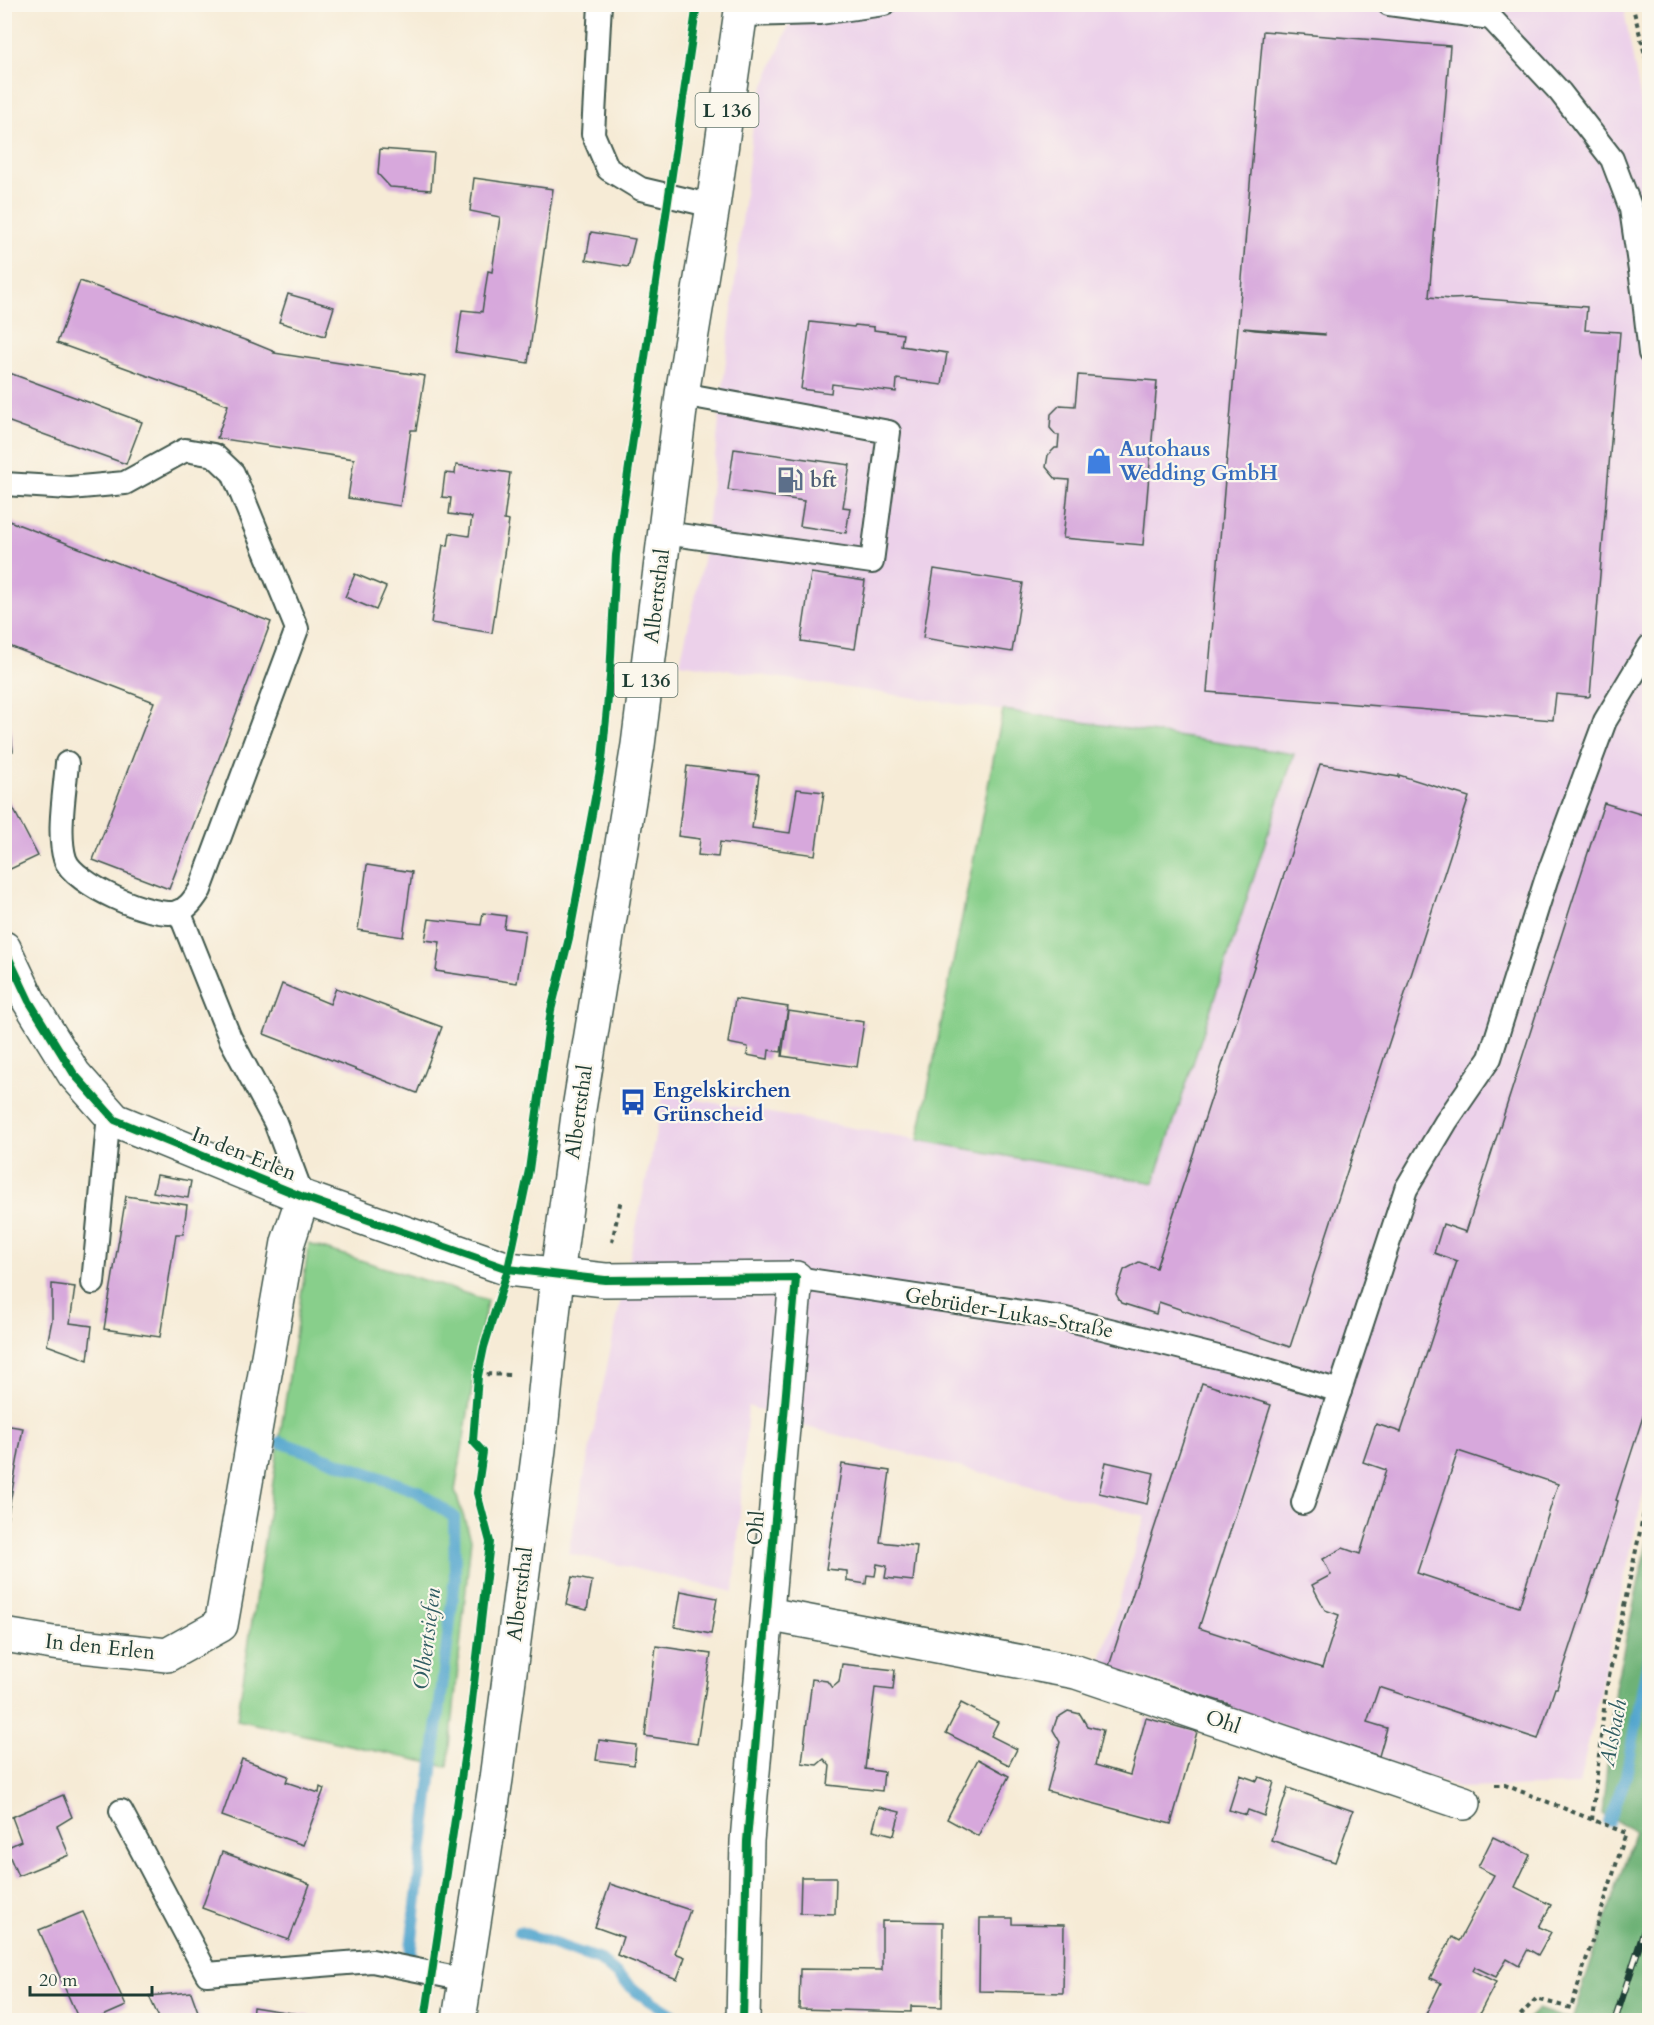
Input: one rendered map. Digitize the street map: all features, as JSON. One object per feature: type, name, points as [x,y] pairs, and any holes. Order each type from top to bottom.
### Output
[{"type":"street","name":"Albertsthal","points":[[459,2020],[496,1779],[578,1115],[638,745],[682,394],[713,206],[741,10]]},
{"type":"street","name":"In den Erlen","points":[[4,948],[29,1001],[74,1074],[115,1120],[303,1197],[508,1269],[557,1276]]},
{"type":"street","name":"In den Erlen","points":[[4,1635],[53,1643],[167,1655],[221,1625],[288,1242],[303,1197]]},
{"type":"street","points":[[557,1276],[605,1280],[796,1278]]},
{"type":"street","name":"Ohl","points":[[743,2020],[747,1841],[796,1278]]},
{"type":"street","name":"Ohl","points":[[767,1614],[1076,1672],[1464,1803]]},
{"type":"lane","points":[[600,4],[593,134],[608,169],[641,189],[713,206]]},
{"type":"lane","points":[[741,10],[820,13],[884,4]]},
{"type":"lane","points":[[1389,4],[1491,18],[1560,92],[1612,159],[1630,209],[1650,353]]},
{"type":"lane","points":[[665,533],[872,562],[889,432],[682,394]]},
{"type":"lane","points":[[4,484],[70,488],[125,483],[185,450],[214,454],[233,472],[297,629],[200,890],[191,903],[179,911],[166,914],[151,912],[95,888],[75,875],[65,861],[62,839],[67,762]]},
{"type":"lane","points":[[1303,1503],[1406,1189],[1446,1122],[1490,1058],[1546,880],[1605,721],[1650,646]]},
{"type":"lane","points":[[179,911],[230,1038],[275,1122],[303,1197]]},
{"type":"lane","points":[[93,1282],[109,1114]]},
{"type":"lane","name":"Gebrüder-Lukas-Straße","points":[[796,1278],[1062,1318],[1254,1366],[1340,1391]]},
{"type":"lane","points":[[121,1811],[207,1974],[372,1961],[466,1980]]},
{"type":"path","points":[[1632,4],[1650,74]]},
{"type":"path","points":[[1592,1820],[1606,1690],[1650,1485]]},
{"type":"path","points":[[1464,1803],[1478,1786],[1505,1785],[1626,1833],[1571,2008],[1536,1999],[1516,2020]]},
{"type":"shaded area","points":[[797,5],[1623,5],[1650,150],[1650,1463],[1579,1785],[1459,1788],[1100,1663],[1145,1516],[803,1426],[748,1406],[734,1592],[568,1553],[664,1094],[1154,1182],[1294,754],[680,663],[703,561],[755,108]]},
{"type":"green space","points":[[1003,710],[1294,754],[1154,1183],[918,1140]]},
{"type":"green space","points":[[309,1244],[487,1300],[455,1491],[471,1539],[448,1767],[237,1720]]},
{"type":"green space","points":[[1649,1535],[1649,2020],[1572,2020],[1635,1831],[1602,1814],[1615,1688]]},
{"type":"green space","points":[[1538,2009],[1570,2020],[1527,2020]]},
{"type":"building","points":[[1263,31],[1450,46],[1429,297],[1587,307],[1585,330],[1620,332],[1590,696],[1556,694],[1553,720],[1207,692]],"holes":[[[1243,328],[1325,334],[1255,330]]]},
{"type":"building","points":[[380,149],[434,153],[431,190],[390,187],[378,174]]},
{"type":"building","points":[[474,178],[553,189],[528,363],[456,352],[462,310],[482,312],[488,271],[492,272],[500,217],[470,211]]},
{"type":"building","points":[[591,232],[635,239],[628,267],[586,260]]},
{"type":"building","points":[[80,281],[253,343],[274,353],[425,376],[416,430],[411,430],[400,506],[348,498],[354,459],[217,438],[228,405],[57,343]]},
{"type":"building","points":[[288,294],[334,307],[325,336],[279,322]]},
{"type":"building","points":[[810,322],[874,327],[874,330],[903,334],[901,346],[947,353],[942,385],[897,379],[896,392],[832,384],[831,393],[801,389]]},
{"type":"building","points":[[4,371],[142,422],[126,464],[4,420]]},
{"type":"building","name":"Autohaus Wedding GmbH","points":[[1078,375],[1157,381],[1143,545],[1063,538],[1069,480],[1056,479],[1046,467],[1048,455],[1058,448],[1059,435],[1056,435],[1050,428],[1051,414],[1060,405],[1075,406]]},
{"type":"building","points":[[734,449],[850,465],[843,507],[850,508],[846,533],[800,526],[804,501],[728,490]]},
{"type":"building","points":[[456,465],[510,473],[504,520],[509,521],[492,633],[431,623],[443,545],[448,546],[450,533],[469,536],[472,517],[449,514],[451,498],[442,497],[445,473],[455,474]]},
{"type":"building","points":[[4,519],[271,622],[169,889],[93,860],[154,702],[4,644]]},
{"type":"building","points":[[934,569],[1023,583],[1012,652],[923,638]]},
{"type":"building","points":[[811,573],[865,581],[855,649],[801,641]]},
{"type":"building","points":[[355,574],[386,587],[376,610],[345,597]]},
{"type":"building","points":[[4,688],[6,688],[13,751],[4,751]]},
{"type":"building","points":[[1320,764],[1399,777],[1399,775],[1469,797],[1290,1347],[1159,1302],[1156,1314],[1121,1303],[1116,1294],[1124,1270],[1139,1262],[1156,1268]]},
{"type":"building","points":[[687,766],[759,775],[752,828],[790,833],[797,789],[824,792],[815,855],[720,842],[718,857],[698,855],[700,839],[678,836]]},
{"type":"building","points":[[4,791],[38,856],[4,872]]},
{"type":"building","points":[[1604,803],[1650,817],[1650,1395],[1616,1500],[1618,1501],[1615,1512],[1538,1739],[1379,1687],[1367,1722],[1387,1728],[1379,1756],[1228,1707],[1229,1704],[1109,1666],[1202,1383],[1271,1405],[1199,1628],[1322,1668],[1339,1615],[1325,1610],[1312,1585],[1331,1575],[1323,1559],[1343,1548],[1360,1554],[1386,1470],[1363,1462],[1376,1424],[1401,1432],[1457,1261],[1434,1253],[1443,1224],[1466,1232]],"holes":[[[1458,1451],[1558,1484],[1519,1607],[1417,1573]]]},
{"type":"building","points":[[367,865],[412,872],[403,937],[358,930]]},
{"type":"building","points":[[483,913],[506,916],[504,928],[525,931],[517,983],[436,971],[440,942],[425,940],[429,919],[481,925]]},
{"type":"building","points":[[282,984],[330,1004],[336,988],[442,1027],[417,1093],[264,1034]]},
{"type":"building","points":[[735,999],[788,1007],[781,1052],[769,1050],[768,1059],[747,1055],[748,1047],[728,1043]]},
{"type":"building","points":[[788,1011],[864,1022],[857,1067],[782,1056]]},
{"type":"building","points":[[157,1175],[191,1181],[188,1198],[153,1192]]},
{"type":"building","points":[[126,1196],[187,1205],[183,1234],[176,1234],[160,1337],[104,1329]]},
{"type":"building","points":[[52,1284],[75,1287],[70,1323],[92,1326],[88,1360],[47,1345],[52,1320]]},
{"type":"building","points":[[4,1425],[23,1428],[6,1526],[4,1526]]},
{"type":"building","points":[[1106,1462],[1154,1473],[1147,1504],[1099,1493]]},
{"type":"building","points":[[842,1464],[890,1471],[880,1542],[917,1546],[913,1581],[885,1578],[887,1566],[877,1564],[875,1576],[867,1575],[866,1584],[847,1581],[847,1571],[826,1569]]},
{"type":"building","points":[[572,1577],[592,1581],[587,1610],[566,1605]]},
{"type":"building","points":[[681,1591],[717,1598],[711,1634],[675,1627]]},
{"type":"building","points":[[656,1646],[711,1654],[697,1744],[645,1736]]},
{"type":"building","points":[[842,1664],[895,1670],[893,1690],[875,1688],[865,1769],[884,1772],[882,1791],[828,1785],[830,1766],[824,1759],[817,1765],[802,1763],[812,1679],[827,1681],[832,1688],[839,1682]]},
{"type":"building","points":[[961,1703],[998,1722],[991,1736],[1017,1749],[1009,1765],[946,1733]]},
{"type":"building","points":[[1068,1711],[1080,1714],[1087,1726],[1103,1730],[1095,1765],[1130,1775],[1146,1718],[1197,1732],[1171,1824],[1047,1791],[1060,1742],[1053,1730],[1057,1718]]},
{"type":"building","points":[[599,1740],[636,1745],[634,1765],[596,1760]]},
{"type":"building","points":[[242,1759],[288,1776],[286,1782],[319,1793],[320,1787],[324,1789],[303,1845],[222,1816]]},
{"type":"building","points":[[978,1759],[1009,1776],[978,1836],[947,1819]]},
{"type":"building","points":[[1240,1775],[1257,1781],[1259,1777],[1274,1782],[1264,1816],[1248,1810],[1246,1815],[1229,1810]]},
{"type":"building","points":[[1288,1788],[1353,1811],[1335,1862],[1271,1840]]},
{"type":"building","points":[[63,1795],[72,1817],[57,1826],[69,1855],[18,1876],[6,1848],[21,1841],[12,1817]]},
{"type":"building","points":[[879,1807],[900,1812],[894,1835],[873,1830]]},
{"type":"building","points":[[1493,1837],[1530,1855],[1515,1887],[1551,1905],[1539,1927],[1551,1932],[1538,1955],[1528,1949],[1519,1966],[1507,1959],[1496,1977],[1475,1967],[1473,1971],[1496,1982],[1476,2020],[1423,2020],[1441,1983],[1430,1978],[1452,1937],[1459,1941],[1494,1875],[1478,1867]]},
{"type":"building","points":[[222,1852],[310,1884],[289,1940],[202,1908]]},
{"type":"building","points":[[801,1877],[836,1877],[835,1914],[800,1913]]},
{"type":"building","points":[[610,1884],[690,1910],[675,1953],[685,1957],[677,1979],[617,1955],[623,1937],[595,1927]]},
{"type":"building","points":[[83,1912],[126,2006],[94,2020],[79,2020],[39,1930]]},
{"type":"building","points":[[980,1918],[1012,1918],[1012,1924],[1064,1925],[1063,1993],[979,1991]]},
{"type":"building","points":[[882,1921],[943,1922],[942,2007],[911,2006],[911,2012],[799,2009],[800,1969],[882,1970]]},
{"type":"building","points":[[191,1992],[201,2020],[160,2020],[149,1996]]},
{"type":"building","points":[[253,2007],[310,2016],[310,2020],[252,2020]]},
{"type":"waterway","name":"Olbertsiefen","points":[[280,1442],[417,1491],[454,1517],[455,1578],[410,1956]]},
{"type":"waterway","name":"Alsbach","points":[[1609,1821],[1626,1776],[1650,1650]]},
{"type":"waterway","name":"Olbertsiefen","points":[[519,1932],[600,1960],[637,1992],[681,2020]]},
{"type":"railway","points":[[1615,2020],[1650,1913]]},
{"type":"cycle path","points":[[425,2020],[470,1719],[490,1542],[477,1493],[483,1452],[473,1441],[478,1376],[484,1347],[508,1269],[529,1170],[551,1010],[569,938],[602,760],[610,677],[616,555],[697,4]]},
{"type":"cycle path","points":[[4,948],[29,1001],[74,1074],[115,1120],[303,1197],[508,1269],[605,1280],[796,1278],[747,1841],[743,2020]]},
{"type":"place","name":"Autohaus Wedding GmbH","points":[[1099,461]]},
{"type":"place","name":"bft","points":[[790,480]]},
{"type":"place","name":"Engelskirchen Grünscheid","points":[[633,1102]]}]
